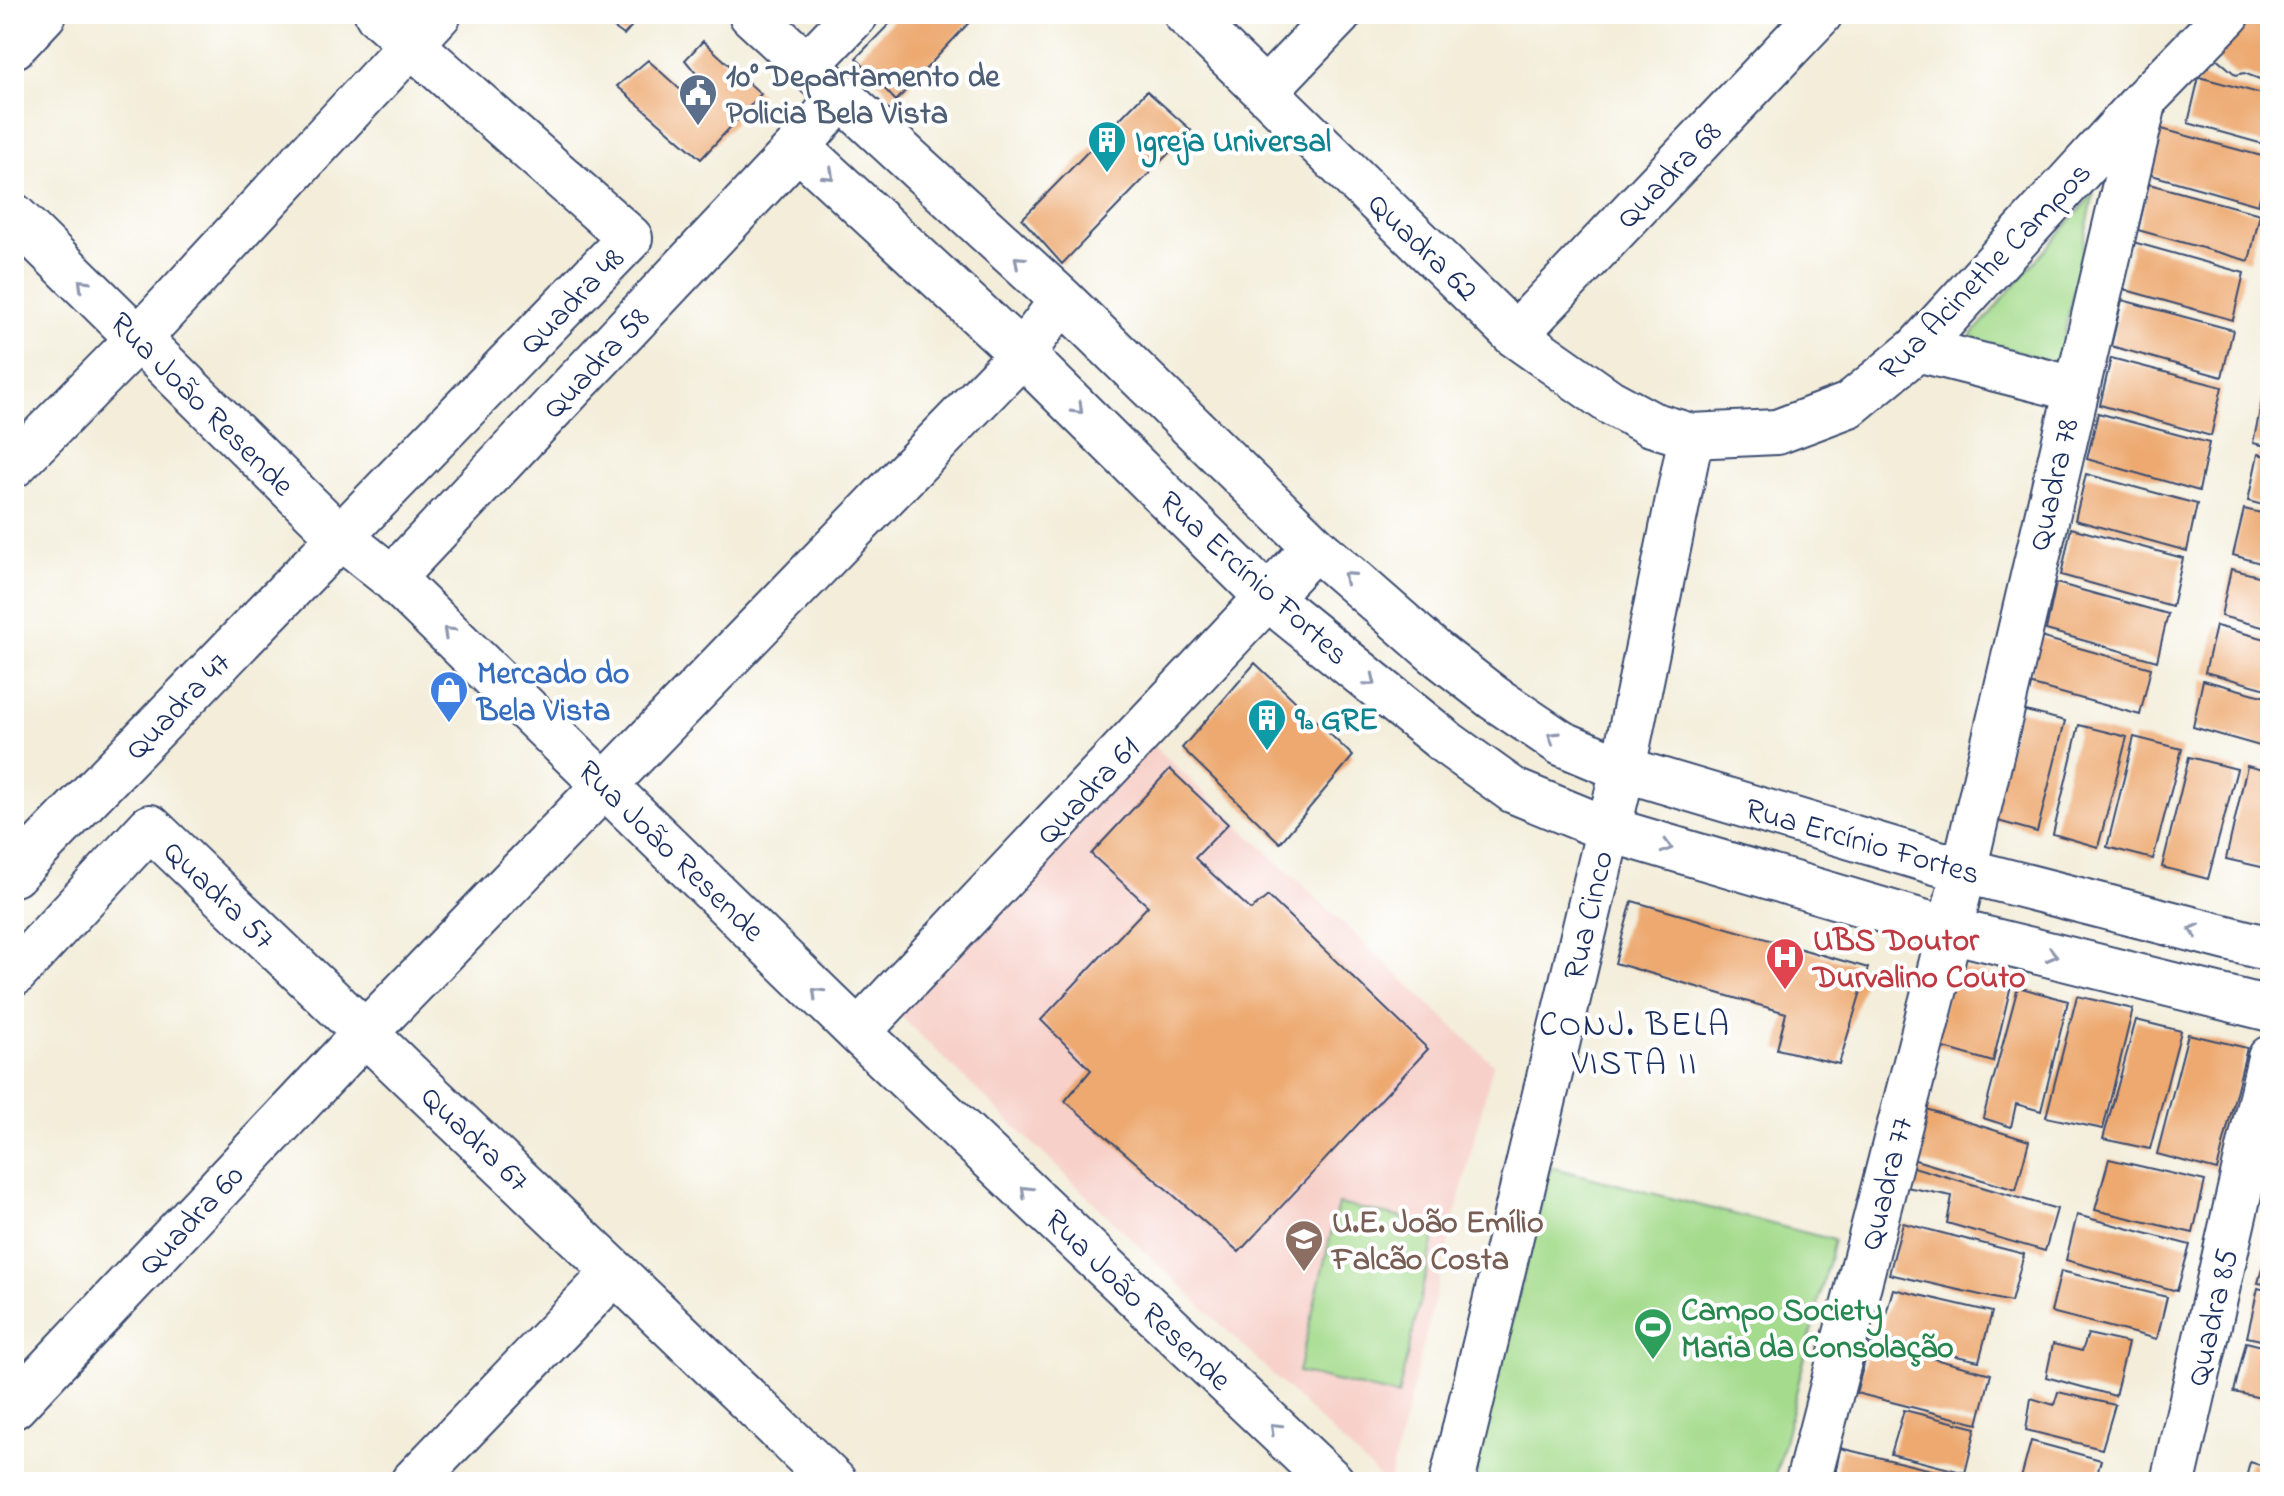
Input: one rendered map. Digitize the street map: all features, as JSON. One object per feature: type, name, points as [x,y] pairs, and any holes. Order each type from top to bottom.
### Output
[{"type":"street","points":[[14,46],[44,14]]},
{"type":"street","points":[[377,14],[408,46]]},
{"type":"street","points":[[14,465],[138,339],[439,14]]},
{"type":"street","name":"Rua Ercínio Fortes","points":[[751,14],[1062,300],[1315,547],[1435,652],[1494,698],[1561,743],[1623,769],[1962,870],[2270,949]]},
{"type":"street","points":[[807,65],[856,14]]},
{"type":"street","name":"Quadra 62","points":[[1186,14],[1515,335],[1610,402],[1651,424],[1691,436]]},
{"type":"street","points":[[1265,91],[1339,14]]},
{"type":"street","name":"Quadra 68","points":[[1515,335],[1820,14]]},
{"type":"street","name":"Rua Acinethe Campos","points":[[1691,436],[1777,432],[1849,405],[1917,349],[2145,99],[2228,14]]},
{"type":"street","name":"Quadra 48","points":[[339,536],[630,238],[408,46]]},
{"type":"street","points":[[798,147],[840,98]]},
{"type":"street","name":"Quadra 78","points":[[1950,930],[2145,99]]},
{"type":"street","name":"Rua Ercínio Fortes","points":[[798,147],[1022,354],[1268,598],[1447,743],[1514,791],[1607,829],[1950,930],[2270,1009]]},
{"type":"street","name":"Quadra 58","points":[[392,578],[798,147]]},
{"type":"street","name":"Rua João Resende","points":[[14,216],[339,536],[392,578],[858,1032],[1332,1482]]},
{"type":"street","points":[[366,1032],[1022,354],[1062,300]]},
{"type":"street","points":[[1917,349],[2075,389]]},
{"type":"street","name":"Rua Cinco","points":[[1452,1482],[1623,769],[1691,436]]},
{"type":"street","name":"Quadra 47","points":[[14,874],[339,536]]},
{"type":"street","name":"Quadra 61","points":[[858,1032],[1315,547]]},
{"type":"street","name":"Quadra 57","points":[[14,974],[150,827],[366,1032]]},
{"type":"street","name":"Quadra 77","points":[[1808,1482],[1950,930]]},
{"type":"street","name":"Quadra 67","points":[[366,1032],[834,1482]]},
{"type":"street","name":"Quadra 60","points":[[14,1406],[366,1032]]},
{"type":"street","name":"Quadra 85","points":[[2173,1482],[2270,1058]]},
{"type":"street","points":[[413,1482],[615,1272]]},
{"type":"shaded area","name":"U.E. João Emílio Falcão Costa","points":[[1149,741],[1493,1064],[1389,1482],[1384,1482],[894,1010]]},
{"type":"green space","points":[[2094,193],[2058,364],[1970,337]]},
{"type":"green space","name":"Campo Society Maria da Consolação","points":[[1550,1167],[1834,1240],[1774,1482],[1473,1482]]},
{"type":"green space","points":[[1338,1204],[1437,1225],[1398,1396],[1298,1372]]},
{"type":"building","points":[[595,14],[642,14],[624,35]]},
{"type":"building","points":[[899,14],[977,14],[896,101],[856,58]]},
{"type":"building","points":[[2255,14],[2270,14],[2270,83],[2244,73],[2236,75],[2207,50]]},
{"type":"building","name":"10° Departamento de Policia Bela Vista","points":[[703,41],[761,94],[701,159],[617,86],[648,60],[684,93],[699,77],[685,60]]},
{"type":"building","points":[[2199,77],[2270,96],[2270,146],[2188,123]]},
{"type":"building","name":"Igreja Universal","points":[[1147,91],[1191,130],[1062,264],[1022,219]]},
{"type":"building","points":[[2158,128],[2269,158],[2258,205],[2148,174]]},
{"type":"building","points":[[2149,184],[2260,214],[2249,261],[2138,230]]},
{"type":"building","points":[[2133,242],[2244,273],[2233,320],[2122,289]]},
{"type":"building","points":[[2122,300],[2233,330],[2222,377],[2111,346]]},
{"type":"building","points":[[2111,358],[2222,387],[2211,436],[2100,405]]},
{"type":"building","points":[[2263,396],[2270,398],[2270,447],[2253,443]]},
{"type":"building","points":[[2098,413],[2209,443],[2199,491],[2087,459]]},
{"type":"building","points":[[2258,454],[2270,457],[2270,507],[2248,501]]},
{"type":"building","points":[[2086,474],[2197,504],[2187,551],[2075,520]]},
{"type":"building","points":[[2244,509],[2270,515],[2270,566],[2233,555]]},
{"type":"building","points":[[2071,528],[2183,558],[2172,606],[2061,575]]},
{"type":"building","points":[[2231,569],[2270,579],[2270,629],[2221,616]]},
{"type":"building","points":[[2056,583],[2168,614],[2157,661],[2046,630]]},
{"type":"building","points":[[2216,626],[2270,640],[2270,690],[2205,672]]},
{"type":"building","points":[[2040,637],[2151,668],[2140,715],[2029,684]]},
{"type":"building","name":"9ª GRE","points":[[1255,663],[1353,756],[1280,843],[1182,748]]},
{"type":"building","points":[[2203,680],[2270,698],[2270,749],[2193,727]]},
{"type":"building","points":[[2018,709],[2065,721],[2037,832],[1991,819]]},
{"type":"building","points":[[2079,725],[2127,737],[2098,847],[2053,834]]},
{"type":"building","points":[[2134,737],[2182,749],[2153,859],[2107,847]]},
{"type":"building","points":[[2189,757],[2237,769],[2208,879],[2162,867]]},
{"type":"building","points":[[2247,766],[2270,772],[2270,869],[2226,859]]},
{"type":"building","points":[[1170,769],[1228,824],[1195,858],[1251,910],[1268,896],[1428,1049],[1239,1252],[1065,1101],[1091,1070],[1041,1020],[1148,906],[1091,854]]},
{"type":"building","name":"UBS Doutor Durvalino Couto","points":[[1632,901],[1868,968],[1839,1064],[1777,1049],[1786,1013],[1615,963]]},
{"type":"building","points":[[1954,966],[2012,981],[1993,1062],[1934,1045]]},
{"type":"building","points":[[2018,987],[2068,1001],[2041,1111],[2016,1104],[2011,1127],[1983,1118]]},
{"type":"building","points":[[2077,996],[2133,1009],[2103,1129],[2046,1117]]},
{"type":"building","points":[[2136,1020],[2181,1031],[2150,1149],[2103,1139]]},
{"type":"building","points":[[2188,1034],[2247,1048],[2217,1170],[2157,1154]]},
{"type":"building","points":[[1926,1109],[2029,1141],[2016,1190],[1912,1159]]},
{"type":"building","points":[[2109,1159],[2205,1181],[2193,1233],[2095,1210]]},
{"type":"building","points":[[1910,1166],[2057,1209],[2045,1251],[1947,1223],[1952,1196],[1906,1187]]},
{"type":"building","points":[[2077,1215],[2190,1245],[2177,1291],[2066,1260]]},
{"type":"building","points":[[1903,1223],[2024,1254],[2011,1302],[1889,1274]]},
{"type":"building","points":[[2270,1244],[2270,1285],[2258,1283]]},
{"type":"building","points":[[2061,1271],[2167,1297],[2157,1339],[2051,1312]]},
{"type":"building","points":[[2258,1288],[2270,1291],[2270,1342],[2247,1337]]},
{"type":"building","points":[[1893,1289],[1992,1312],[1979,1361],[1879,1339]]},
{"type":"building","points":[[2088,1334],[2128,1343],[2115,1396],[2046,1377],[2053,1344],[2082,1351]]},
{"type":"building","points":[[1870,1342],[1991,1374],[1978,1424],[1856,1393]]},
{"type":"building","points":[[2246,1342],[2270,1348],[2270,1400],[2234,1392]]},
{"type":"building","points":[[2058,1392],[2115,1405],[2102,1449],[2026,1430],[2031,1398],[2054,1405]]},
{"type":"building","points":[[1904,1410],[1976,1428],[1965,1473],[1891,1454]]},
{"type":"building","points":[[2270,1438],[2270,1460],[2265,1458]]},
{"type":"building","points":[[2031,1441],[2101,1460],[2095,1482],[2020,1482]]},
{"type":"building","points":[[1840,1448],[1956,1476],[1954,1482],[1834,1482]]},
{"type":"building","points":[[2250,1462],[2270,1468],[2270,1482],[2245,1482]]},
{"type":"place","name":"10° Departamento de Policia Bela Vista","points":[[698,127]]},
{"type":"place","name":"Igreja Universal","points":[[1107,174]]},
{"type":"place","name":"Mercado do Bela Vista","points":[[449,724]]},
{"type":"place","name":"9ª GRE","points":[[1267,752]]},
{"type":"place","name":"UBS Doutor Durvalino Couto","points":[[1785,991]]},
{"type":"place","name":"U.E. João Emílio Falcão Costa","points":[[1304,1273]]},
{"type":"place","name":"Campo Society Maria da Consolação","points":[[1653,1361]]},
{"type":"district","name":"CONJ. BELA VISTA II","points":[[1635,1042]]}]
